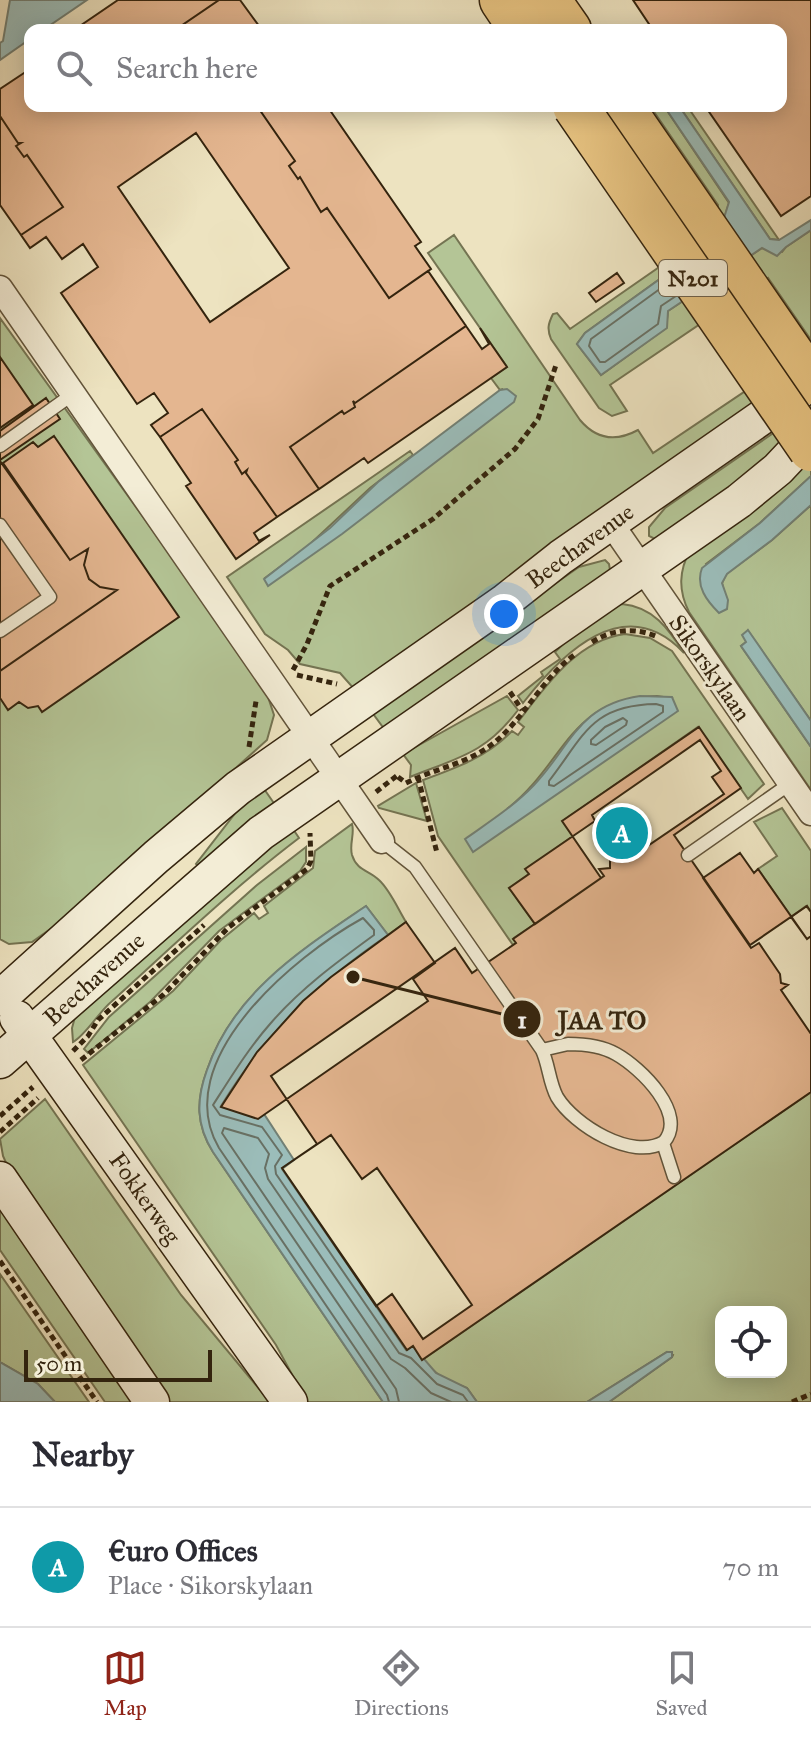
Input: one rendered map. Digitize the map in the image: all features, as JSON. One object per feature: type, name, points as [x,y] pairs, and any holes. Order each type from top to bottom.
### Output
[{"type":"highway","points":[[502,0],[518,24]]},
{"type":"highway","points":[[548,0],[565,24]]},
{"type":"highway","name":"N201","points":[[579,112],[811,449]]},
{"type":"highway","name":"N201","points":[[625,112],[811,383]]},
{"type":"street","points":[[0,288],[382,841]]},
{"type":"street","name":"Beechavenue","points":[[0,997],[215,806],[504,602],[610,522],[811,383]]},
{"type":"street","name":"Beechavenue","points":[[0,1061],[231,856],[759,486],[811,434]]},
{"type":"street","name":"Sikorskylaan","points":[[610,522],[811,813]]},
{"type":"street","name":"Fokkerweg","points":[[0,997],[290,1402]]},
{"type":"street","points":[[0,1179],[152,1402]]},
{"type":"lane","points":[[0,446],[73,394]]},
{"type":"lane","points":[[0,525],[50,597],[0,631]]},
{"type":"lane","points":[[688,855],[791,783]]},
{"type":"lane","points":[[382,841],[415,867],[542,1050],[553,1089],[576,1119],[596,1133],[624,1144],[649,1148],[663,1143],[670,1135],[672,1124],[666,1105],[624,1059],[609,1051],[577,1044],[542,1050]]},
{"type":"lane","points":[[663,1143],[674,1177]]},
{"type":"path","points":[[292,672],[307,644],[330,586],[433,519],[515,449],[538,419],[556,365]]},
{"type":"path","points":[[586,646],[607,634],[626,630],[644,632],[666,641]]},
{"type":"path","points":[[398,777],[406,783],[456,765],[485,749],[503,735],[548,677],[575,654]]},
{"type":"path","points":[[507,688],[522,710]]},
{"type":"path","points":[[418,777],[437,853]]},
{"type":"path","name":"Beechavenue","points":[[0,1116],[163,995],[229,927],[304,872],[310,863],[312,836]]},
{"type":"path","name":"Beechavenue","points":[[0,1132],[58,1074],[98,1020],[214,917]]},
{"type":"path","points":[[0,1261],[97,1402]]},
{"type":"path","points":[[792,1402],[811,1394]]},
{"type":"green space","points":[[654,112],[668,112],[729,203],[718,237],[585,333],[577,344],[601,375],[666,328],[668,311],[762,248],[782,252],[811,230],[811,340],[768,278],[610,385],[627,411],[612,416],[599,408],[551,339],[549,326],[553,314],[557,313],[570,329],[714,229],[718,205]]},
{"type":"green space","points":[[683,112],[691,112],[779,240],[770,239]]},
{"type":"green space","points":[[454,235],[580,420],[600,435],[622,436],[638,430],[653,453],[811,347],[811,375],[355,690],[340,673],[300,664],[288,650],[265,634],[227,577],[410,451],[413,455],[370,488],[308,546],[265,578],[269,585],[503,389],[500,390],[491,378],[507,367],[428,253]]},
{"type":"green space","points":[[0,318],[264,685],[274,715],[267,740],[77,910],[32,942],[9,944],[0,939]]},
{"type":"green space","points":[[811,407],[811,422],[773,462],[655,539],[649,536],[649,527],[665,508]]},
{"type":"green space","points":[[811,446],[811,476],[760,523],[706,564],[725,596],[722,583],[726,574],[772,540],[811,505],[811,721],[748,631],[746,642],[741,646],[811,747],[811,790],[689,612],[681,581],[690,550]]},
{"type":"green space","points":[[605,560],[610,570],[388,734],[371,711],[579,567]]},
{"type":"green space","points":[[622,604],[643,609],[659,620],[684,653],[662,635],[639,627],[617,628],[596,636],[576,649],[556,665],[523,703],[518,696],[543,676],[541,672],[560,659],[555,652],[602,607]]},
{"type":"green space","points":[[625,634],[650,638],[672,651],[764,784],[748,799],[698,727],[563,821],[573,836],[526,870],[529,874],[509,888],[535,924],[514,938],[516,943],[513,945],[438,836],[423,780],[482,755],[512,731],[518,735],[524,727],[518,722],[551,680],[577,655],[608,638]],"holes":[[[671,698],[507,809],[527,791],[586,720],[628,699]]]},
{"type":"green space","points":[[507,696],[518,710],[494,736],[469,753],[410,777],[411,765],[403,754]]},
{"type":"green space","points":[[416,783],[427,821],[379,808],[378,806]]},
{"type":"green space","points":[[262,786],[278,809],[203,871],[196,864],[247,798]]},
{"type":"green space","points":[[782,808],[811,851],[811,912],[806,906],[791,917],[758,869],[777,856],[754,822]]},
{"type":"green space","points":[[289,823],[299,838],[250,877],[106,1006],[73,1042],[75,1017]]},
{"type":"green space","points":[[352,824],[351,851],[354,860],[383,884],[406,922],[388,935],[366,906],[272,976],[234,1018],[219,1042],[203,1081],[200,1102],[203,1132],[213,1152],[383,1402],[307,1402],[276,1345],[83,1065],[173,991],[221,940],[254,913],[259,919],[268,913],[264,906],[313,868],[315,851]]},
{"type":"green space","points":[[306,847],[306,862],[300,871],[219,931],[150,1002],[88,1053],[84,1049],[109,1017],[257,885]]},
{"type":"green space","points":[[811,1092],[811,1402],[609,1402],[672,1357],[667,1352],[587,1402],[477,1402],[467,1388],[442,1378],[422,1360]]},
{"type":"green space","points":[[45,1099],[181,1295],[270,1402],[168,1402],[11,1174],[3,1156],[0,1139]]},
{"type":"green space","points":[[0,1204],[136,1402],[105,1402],[0,1250]]},
{"type":"green space","points":[[0,1274],[89,1402],[55,1402],[38,1384],[0,1362]]},
{"type":"water","points":[[10,0],[87,0],[52,24],[24,24],[24,43],[0,60],[0,43],[3,41]]},
{"type":"water","points":[[668,112],[683,112],[770,239],[779,240],[811,220],[811,230],[777,256],[762,248],[668,311],[667,328],[601,375],[577,344],[585,333],[718,237],[729,202]]},
{"type":"water","points":[[507,389],[516,396],[514,402],[342,534],[268,586],[264,579],[330,528],[378,482],[500,390]]},
{"type":"water","points":[[811,476],[811,505],[727,574],[722,583],[728,600],[727,609],[719,613],[701,587],[702,568],[760,523]]},
{"type":"water","points":[[748,630],[811,721],[811,747],[741,646],[746,642],[742,635]]},
{"type":"water","points":[[640,696],[672,697],[678,711],[473,852],[465,839],[526,793],[589,718],[602,708]]},
{"type":"water","points":[[366,906],[388,935],[338,972],[295,1011],[256,1055],[221,1106],[264,1114],[294,1160],[282,1169],[406,1350],[413,1346],[436,1373],[467,1388],[477,1402],[383,1402],[213,1152],[203,1132],[200,1102],[203,1081],[219,1042],[234,1018],[272,975]]},
{"type":"water","points":[[667,1352],[672,1352],[672,1357],[609,1402],[587,1402]]},
{"type":"water","points":[[0,1362],[38,1384],[55,1402],[0,1402]]},
{"type":"building","points":[[118,0],[219,0],[184,24],[83,24]]},
{"type":"building","points":[[219,0],[240,0],[258,24],[184,24]]},
{"type":"building","points":[[633,0],[811,0],[811,196],[781,216],[709,112],[787,112],[787,24],[649,24]]},
{"type":"building","points":[[24,73],[24,112],[261,112],[295,161],[289,166],[298,179],[300,177],[321,212],[327,208],[389,298],[428,271],[466,326],[355,403],[353,401],[355,407],[344,414],[342,411],[290,447],[319,489],[277,517],[246,473],[247,470],[242,474],[235,462],[238,460],[202,409],[160,437],[151,425],[168,413],[154,393],[137,404],[61,293],[98,267],[83,244],[62,259],[46,237],[30,248],[21,235],[63,207],[27,155],[24,157],[16,146],[21,143],[0,116],[0,89]],"holes":[[[196,133],[289,268],[210,322],[118,187]]]},
{"type":"building","points":[[261,112],[331,112],[421,242],[415,246],[431,269],[389,298],[327,208],[321,212],[300,177],[298,179],[289,166],[295,161]]},
{"type":"building","points":[[0,116],[21,143],[16,146],[24,157],[27,155],[63,207],[21,235],[0,205]]},
{"type":"building","points":[[617,273],[624,283],[596,302],[589,293]]},
{"type":"building","points":[[466,326],[482,349],[489,344],[480,328],[507,367],[368,463],[364,458],[319,489],[290,447],[342,411],[344,414],[355,407],[353,401],[355,403]]},
{"type":"building","points":[[0,357],[33,405],[0,428]]},
{"type":"building","points":[[46,398],[60,419],[0,460],[0,431]]},
{"type":"building","points":[[202,409],[238,460],[235,462],[242,474],[247,470],[246,473],[277,517],[254,533],[259,541],[270,535],[236,559],[186,486],[191,483],[160,437]]},
{"type":"building","points":[[54,436],[179,617],[42,712],[38,706],[28,708],[19,702],[8,710],[0,698],[0,671],[117,590],[100,587],[89,579],[84,565],[88,549],[70,560],[3,463],[33,442],[38,447]]},
{"type":"building","points":[[0,461],[70,560],[88,549],[84,565],[89,579],[100,587],[117,590],[0,671]]},
{"type":"building","points":[[699,727],[741,788],[674,835],[750,945],[807,906],[811,912],[811,1092],[422,1360],[413,1346],[407,1350],[282,1168],[317,1144],[271,1076],[455,948],[472,973],[516,943],[513,939],[601,878],[562,821]]},
{"type":"building","points":[[700,740],[721,771],[712,777],[724,794],[646,847],[641,840],[610,861],[610,868],[599,869],[604,876],[535,924],[509,888],[529,874],[525,869],[595,821],[592,815]]},
{"type":"building","points":[[740,853],[754,873],[758,869],[807,939],[811,936],[811,1034],[781,990],[788,985],[781,983],[780,974],[759,943],[751,948],[703,878]]},
{"type":"building","points":[[807,906],[811,912],[811,936],[807,939],[791,917]]},
{"type":"building","points":[[406,922],[435,963],[413,979],[428,1001],[258,1119],[221,1107],[257,1052],[303,1001]]},
{"type":"building","points":[[331,1135],[362,1179],[377,1168],[472,1305],[423,1339],[392,1294],[376,1306],[282,1168]]},
{"type":"place","name":"€uro Offices","points":[[622,833]]},
{"type":"place","name":"JAA TO","points":[[353,977]]}]
